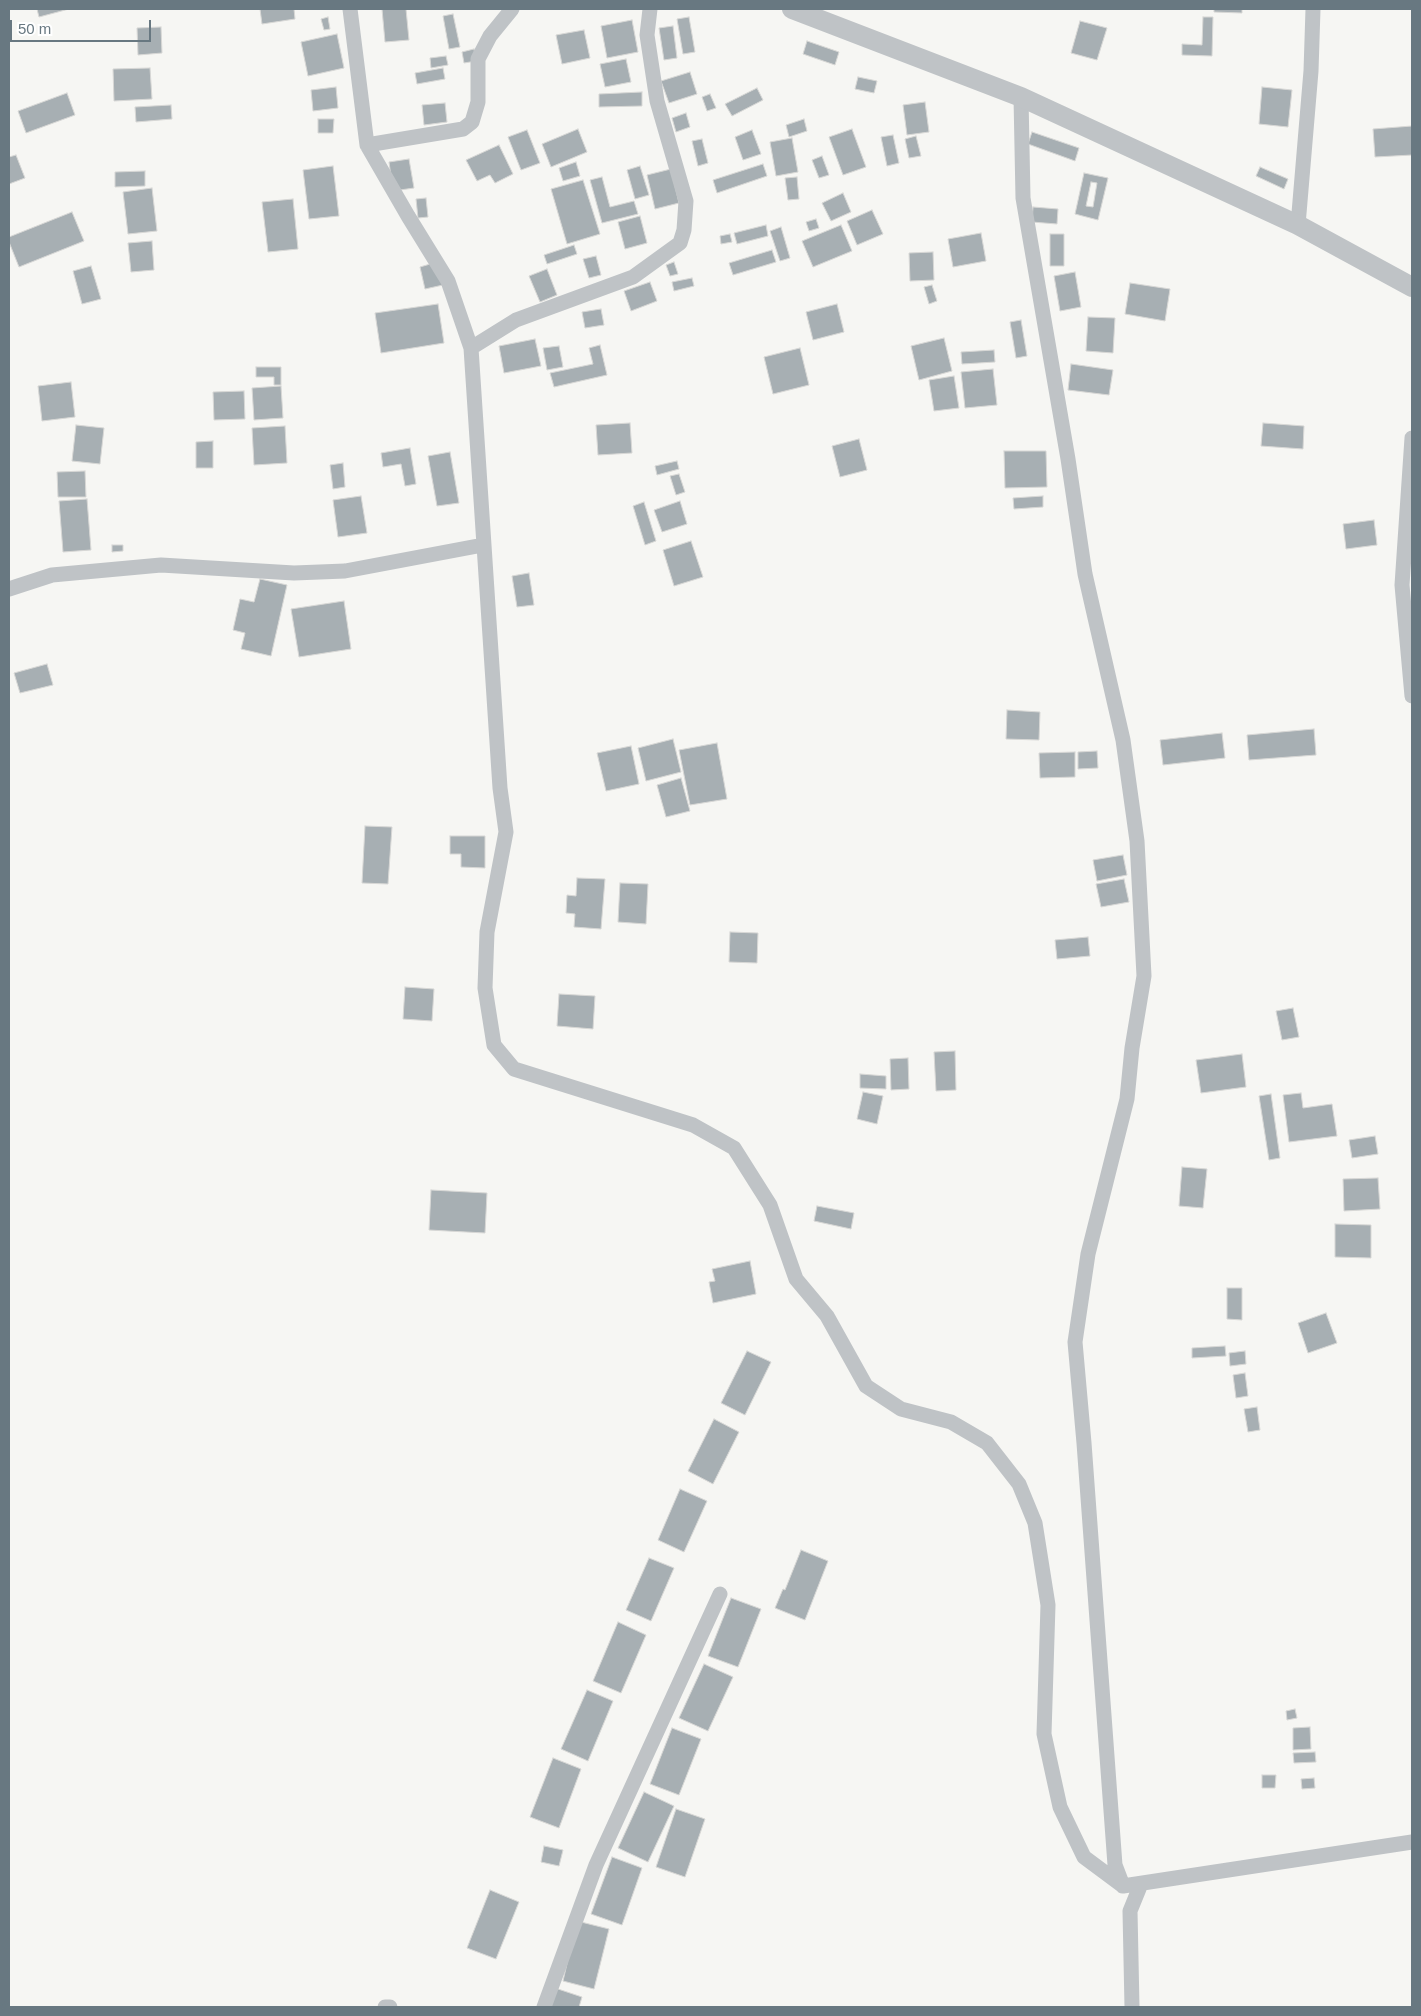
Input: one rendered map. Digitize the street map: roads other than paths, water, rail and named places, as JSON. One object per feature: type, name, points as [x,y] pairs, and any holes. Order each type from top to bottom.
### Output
[{"type":"street","points":[[350,9],[367,145],[448,281],[471,348],[500,788],[506,832],[487,932],[485,988],[494,1045],[514,1069],[693,1125],[734,1148],[770,1205],[796,1279],[827,1316],[866,1386],[901,1409],[951,1422],[987,1442],[1019,1484],[1035,1522],[1048,1605],[1044,1734],[1060,1808],[1084,1857],[1123,1886],[1412,1842]]},
{"type":"street","points":[[367,145],[463,129],[472,122],[478,102],[478,59],[490,36],[512,9]]},
{"type":"street","points":[[471,348],[516,320],[633,277],[680,243],[684,230],[686,202],[656,101],[647,35],[650,9]]},
{"type":"street","points":[[792,9],[1021,98],[1298,225],[1412,287]]},
{"type":"street","points":[[1298,225],[1311,71],[1313,9]]},
{"type":"street","points":[[1021,98],[1023,198],[1068,459],[1085,574],[1123,740],[1137,841],[1144,976],[1132,1048],[1127,1099],[1088,1254],[1075,1342],[1115,1865],[1123,1886]]},
{"type":"street","points":[[1412,438],[1402,586],[1412,696]]},
{"type":"street","points":[[9,589],[52,574],[161,565],[294,573],[345,571],[483,545]]},
{"type":"street","points":[[544,2007],[596,1865],[720,1594]]},
{"type":"street","points":[[1132,2007],[1130,1911],[1141,1884]]},
{"type":"street","points":[[385,2007],[390,2007]]}]
